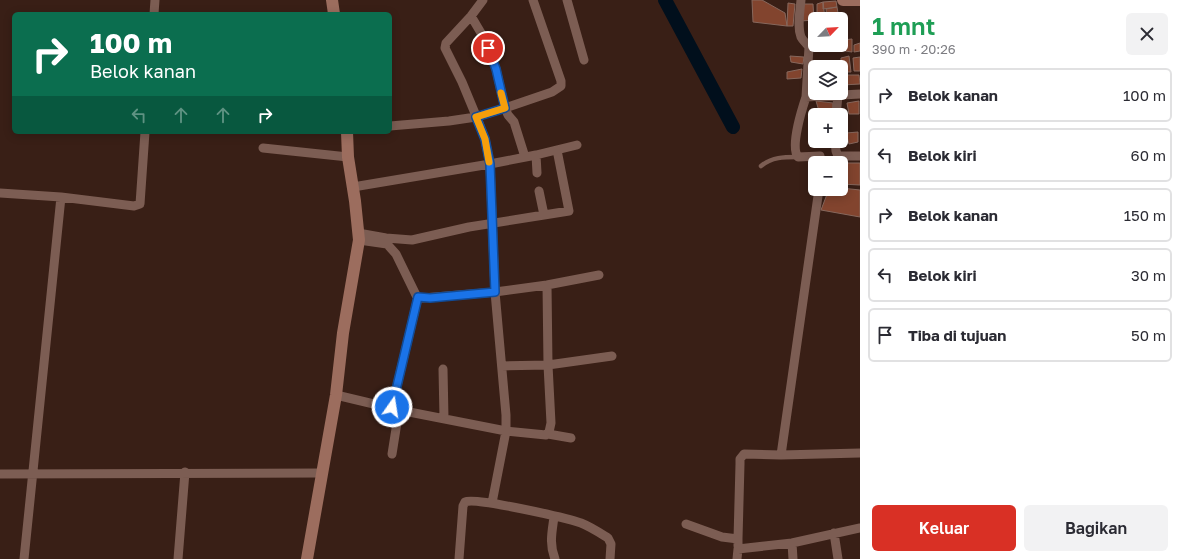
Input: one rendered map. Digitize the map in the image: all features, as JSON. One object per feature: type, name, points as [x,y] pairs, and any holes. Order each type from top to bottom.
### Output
[{"type":"street","points":[[154,12],[155,0]]},
{"type":"street","points":[[332,0],[334,12]]},
{"type":"street","points":[[483,0],[471,16],[446,43],[445,48],[462,82],[485,139],[490,164],[495,292],[506,415],[506,431],[492,503]]},
{"type":"street","points":[[392,126],[476,117],[552,92],[561,86],[559,73],[533,0]]},
{"type":"street","points":[[567,0],[584,60]]},
{"type":"street","points":[[801,0],[799,24],[800,32],[803,40],[809,47],[806,97],[800,116],[795,145],[797,157],[808,156]]},
{"type":"street","points":[[844,0],[860,0]]},
{"type":"street","points":[[471,16],[484,38],[496,69],[505,108],[508,115],[514,122],[525,156]]},
{"type":"street","points":[[848,95],[860,94]]},
{"type":"street","points":[[0,193],[61,197],[134,206],[140,204],[145,134]]},
{"type":"street","points":[[307,559],[336,394],[343,333],[358,236],[353,186],[348,157],[347,134]]},
{"type":"street","points":[[353,186],[387,182],[490,164],[576,145]]},
{"type":"street","points":[[263,148],[348,157]]},
{"type":"street","points":[[836,148],[838,156]]},
{"type":"street","points":[[358,236],[412,240],[492,222],[569,211],[557,150]]},
{"type":"street","points":[[536,155],[537,173]]},
{"type":"street","points":[[848,156],[860,156]]},
{"type":"street","points":[[540,191],[544,215]]},
{"type":"street","points":[[781,455],[818,196]]},
{"type":"street","points":[[24,559],[61,197]]},
{"type":"street","points":[[358,236],[387,244],[396,254],[418,297],[395,408],[392,454]]},
{"type":"street","points":[[418,297],[430,298],[495,292],[547,285],[599,275]]},
{"type":"street","points":[[547,285],[548,365],[551,423],[548,434]]},
{"type":"street","points":[[502,366],[548,365],[612,356]]},
{"type":"street","points":[[443,369],[444,418]]},
{"type":"street","points":[[336,394],[506,431],[544,436],[548,434],[572,438]]},
{"type":"street","points":[[737,559],[740,459],[742,455],[747,453],[781,455],[860,453]]},
{"type":"street","points":[[178,559],[184,472]]},
{"type":"street","points":[[0,474],[184,472],[323,473]]},
{"type":"street","points":[[459,559],[463,506],[465,502],[470,501],[492,503],[580,523],[608,538],[611,544],[610,559]]},
{"type":"street","points":[[554,517],[551,539],[552,551],[555,559]]},
{"type":"street","points":[[686,524],[722,537],[738,539]]},
{"type":"street","points":[[738,549],[792,543],[860,528]]},
{"type":"street","points":[[834,534],[838,559]]},
{"type":"street","points":[[792,543],[793,559]]},
{"type":"lane","points":[[761,166],[777,158],[797,157]]},
{"type":"building","points":[[752,0],[762,0],[785,13],[787,26],[753,22]]},
{"type":"building","points":[[836,1],[837,7],[823,9],[823,2]]},
{"type":"building","points":[[823,2],[824,12],[817,12],[817,4]]},
{"type":"building","points":[[788,3],[795,4],[793,26],[787,26]]},
{"type":"building","points":[[802,4],[813,4],[814,12],[808,12],[808,20],[801,21]]},
{"type":"building","points":[[837,7],[838,12],[826,12],[826,9]]},
{"type":"building","points":[[848,39],[852,39],[852,52],[848,51]]},
{"type":"building","points":[[860,43],[860,51],[854,52],[854,45]]},
{"type":"building","points":[[790,56],[804,57],[803,64],[791,62]]},
{"type":"building","points":[[849,56],[851,72],[848,72],[848,60],[841,60],[841,58]]},
{"type":"building","points":[[860,57],[860,71],[854,71],[853,58]]},
{"type":"building","points":[[802,69],[801,78],[787,79],[787,72]]},
{"type":"building","points":[[848,75],[859,75],[860,84],[848,85]]},
{"type":"building","points":[[816,101],[833,103],[833,108],[818,108]]},
{"type":"building","points":[[859,101],[859,114],[849,114],[847,103]]},
{"type":"building","points":[[858,132],[858,142],[849,144],[848,133]]},
{"type":"building","points":[[848,163],[860,163],[860,185],[848,184]]},
{"type":"building","points":[[848,189],[860,190],[860,217],[821,210],[826,196],[848,196]]},
{"type":"waterway","points":[[665,0],[733,127]]},
{"type":"slow traffic","points":[[489,162],[485,139],[476,117],[505,108],[501,93]]},
{"type":"route","points":[[392,407],[418,297],[430,298],[495,292],[490,164],[485,139],[476,117],[505,108],[496,69],[488,48]]}]
